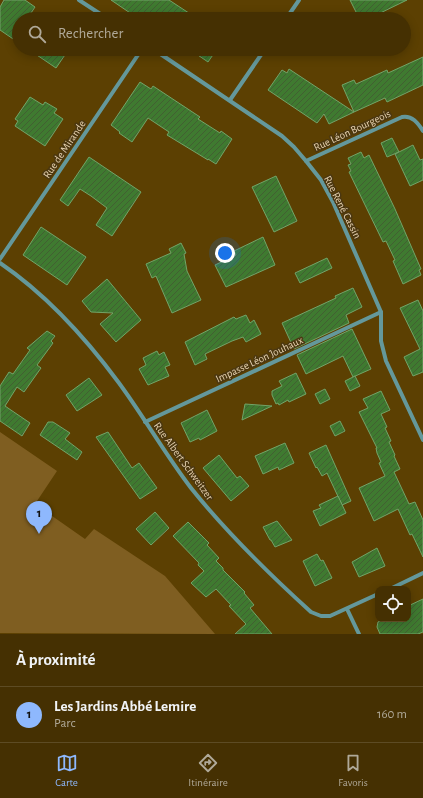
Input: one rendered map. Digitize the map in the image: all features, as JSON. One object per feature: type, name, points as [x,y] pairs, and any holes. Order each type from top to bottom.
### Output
[{"type":"street","points":[[80,0],[98,12]]},
{"type":"street","points":[[291,12],[299,0]]},
{"type":"street","name":"Rue de Mirande","points":[[0,259],[137,56]]},
{"type":"street","name":"Rue René Cassin","points":[[163,56],[282,136],[294,147],[321,180],[333,202],[381,312],[381,341],[386,361],[423,440]]},
{"type":"street","points":[[230,100],[260,56]]},
{"type":"street","name":"Rue Léon Bourgeois","points":[[306,161],[402,117],[406,116],[412,118],[419,124],[423,131]]},
{"type":"street","name":"Rue Albert Schweitzer","points":[[0,263],[33,288],[82,337],[119,384],[191,487],[216,518],[280,584],[311,612],[317,615],[330,616],[375,595]]},
{"type":"street","name":"Impasse Léon Jouhaux","points":[[145,422],[381,312]]},
{"type":"street","points":[[396,586],[423,573]]},
{"type":"street","points":[[347,609],[359,634]]},
{"type":"shaded area","points":[[0,432],[57,471],[35,504],[85,539],[94,529],[165,576],[215,634],[0,633]]},
{"type":"building","points":[[4,0],[25,0],[35,7],[32,12],[12,12],[12,38],[0,30],[0,7]]},
{"type":"building","points":[[111,0],[169,0],[187,12],[129,12]]},
{"type":"building","points":[[350,0],[407,0],[382,12],[356,12]]},
{"type":"building","points":[[38,56],[64,56],[56,68]]},
{"type":"building","points":[[199,56],[212,56],[208,62]]},
{"type":"building","points":[[423,57],[423,85],[387,102],[385,98],[354,112],[342,85],[354,80],[356,84],[387,70],[388,73]]},
{"type":"building","points":[[289,69],[354,112],[329,124],[324,114],[317,123],[268,90],[282,70],[287,73]]},
{"type":"building","points":[[140,82],[151,89],[153,86],[200,117],[198,119],[220,133],[221,131],[232,139],[216,164],[167,135],[169,132],[148,118],[132,142],[111,125]]},
{"type":"building","points":[[30,97],[43,105],[45,102],[57,109],[54,113],[63,119],[45,146],[15,126],[18,121],[15,119]]},
{"type":"building","points":[[392,138],[399,152],[387,157],[381,143]]},
{"type":"building","points":[[413,145],[420,160],[423,159],[423,180],[410,186],[395,154]]},
{"type":"building","points":[[361,152],[364,158],[369,155],[395,209],[421,269],[419,270],[421,275],[403,284],[393,261],[395,260],[386,241],[383,242],[349,172],[351,171],[348,165],[351,164],[348,158]]},
{"type":"building","points":[[89,157],[141,192],[112,236],[96,225],[107,208],[91,196],[80,189],[68,206],[60,200]]},
{"type":"building","points":[[276,176],[297,221],[274,232],[252,187]]},
{"type":"building","points":[[41,227],[86,257],[67,285],[23,255]]},
{"type":"building","points":[[263,237],[275,265],[226,287],[215,265],[236,255],[234,251]]},
{"type":"building","points":[[181,243],[186,253],[184,254],[187,271],[201,300],[172,313],[156,276],[152,278],[146,264],[171,253],[169,249]]},
{"type":"building","points":[[327,258],[332,268],[300,283],[295,273]]},
{"type":"building","points":[[107,279],[141,320],[116,342],[100,324],[113,313],[91,312],[82,301]]},
{"type":"building","points":[[353,288],[362,307],[346,315],[349,323],[294,349],[282,323],[336,298],[335,296]]},
{"type":"building","points":[[418,300],[423,311],[423,372],[413,376],[404,357],[420,349],[400,308]]},
{"type":"building","points":[[246,315],[250,323],[254,320],[261,334],[246,342],[243,337],[232,341],[205,354],[207,359],[195,365],[185,342],[234,317],[236,319]]},
{"type":"building","points":[[352,329],[371,369],[353,377],[343,356],[306,374],[297,355]]},
{"type":"building","points":[[47,331],[55,336],[51,341],[53,343],[37,365],[41,368],[24,392],[17,387],[5,406],[30,423],[22,436],[0,421],[0,386],[9,372],[13,374],[30,350],[27,348]]},
{"type":"building","points":[[157,351],[159,355],[164,352],[170,365],[165,367],[169,376],[148,385],[139,369],[146,365],[143,358]]},
{"type":"building","points":[[296,373],[306,394],[289,402],[288,400],[279,405],[278,403],[276,404],[272,391],[282,386],[279,381]]},
{"type":"building","points":[[355,376],[360,386],[350,391],[345,381]]},
{"type":"building","points":[[89,378],[102,395],[77,411],[66,395]]},
{"type":"building","points":[[325,389],[330,399],[320,404],[315,394]]},
{"type":"building","points":[[381,391],[390,410],[381,414],[391,441],[389,442],[400,469],[394,472],[409,504],[415,502],[423,520],[423,557],[412,534],[410,535],[398,509],[374,521],[359,488],[385,476],[379,463],[381,462],[377,453],[377,448],[359,412],[368,408],[363,399]]},
{"type":"building","points":[[245,404],[272,406],[242,420]]},
{"type":"building","points":[[207,410],[217,431],[200,440],[199,438],[190,442],[181,423]]},
{"type":"building","points":[[340,421],[345,431],[335,436],[330,426]]},
{"type":"building","points":[[48,422],[53,422],[70,433],[65,439],[82,452],[77,460],[40,435]]},
{"type":"building","points":[[108,432],[132,468],[139,463],[157,488],[140,499],[96,437]]},
{"type":"building","points":[[285,443],[294,463],[279,470],[278,467],[263,474],[255,456]]},
{"type":"building","points":[[326,445],[351,501],[342,505],[327,473],[322,476],[317,467],[316,468],[309,453]]},
{"type":"building","points":[[219,455],[237,478],[240,476],[249,486],[231,501],[203,468]]},
{"type":"building","points":[[338,496],[346,513],[320,526],[313,511],[321,508],[319,505]]},
{"type":"building","points":[[155,512],[169,528],[151,545],[136,529]]},
{"type":"building","points":[[277,521],[292,540],[275,547],[263,527]]},
{"type":"building","points":[[188,522],[209,543],[207,545],[219,558],[216,561],[245,592],[244,593],[254,605],[250,608],[272,634],[235,634],[246,624],[229,606],[231,605],[216,589],[206,597],[191,583],[204,571],[198,565],[199,563],[173,536]]},
{"type":"building","points":[[377,548],[385,566],[359,577],[352,562]]},
{"type":"building","points":[[317,554],[321,561],[323,560],[332,578],[315,586],[303,561]]},
{"type":"building","points":[[423,599],[423,632],[418,634],[380,634],[377,627],[378,622],[411,622],[411,605]]},
{"type":"place","name":"Les Jardins Abbé Lemire","points":[[39,534]]}]
